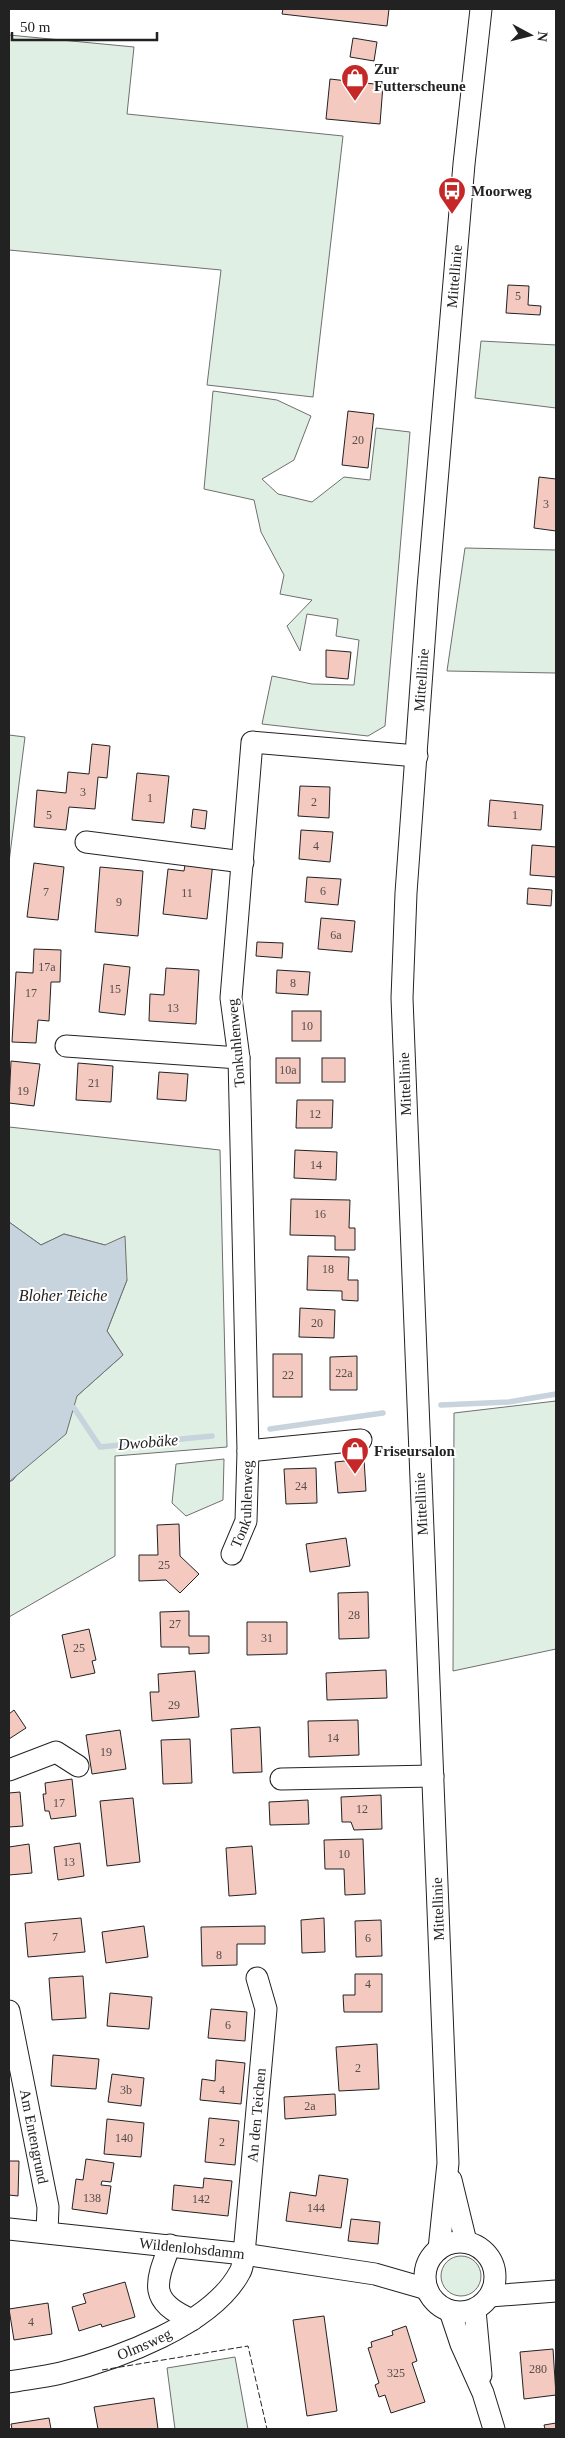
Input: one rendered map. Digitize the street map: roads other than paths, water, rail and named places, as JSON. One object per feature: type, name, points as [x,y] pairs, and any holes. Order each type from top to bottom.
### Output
[{"type":"street","name":"Mittellinie","points":[[466,2242],[448,2163],[434,1776],[417,1423],[402,998],[406,893],[433,519],[464,164],[480,9]]},
{"type":"street","name":"Tonkuhlenweg","points":[[232,1554],[246,1521],[248,1451],[240,1058],[231,998],[252,742],[417,756]]},
{"type":"street","points":[[86,842],[243,862]]},
{"type":"street","points":[[66,1046],[240,1058]]},
{"type":"street","name":"Tonkuhlenweg","points":[[248,1451],[361,1440]]},
{"type":"street","points":[[9,1770],[56,1752],[78,1766]]},
{"type":"street","points":[[281,1779],[434,1776]]},
{"type":"street","name":"An den Teichen","points":[[244,2254],[266,2009],[258,1978]]},
{"type":"street","name":"Am Entengrund","points":[[9,2011],[48,2207],[47,2232]]},
{"type":"street","name":"Mittellinie","points":[[433,2257],[448,2163]]},
{"type":"street","name":"Wildenlohsdamm","points":[[9,2229],[244,2254],[375,2274],[426,2288]]},
{"type":"street","points":[[483,2393],[483,2303],[496,2274],[493,2263],[486,2253],[477,2246],[466,2242],[457,2242],[433,2257],[425,2277],[426,2288],[432,2299],[440,2307],[450,2312],[467,2312],[483,2303],[553,2292]]},
{"type":"street","points":[[170,2245],[160,2272],[159,2287],[163,2302],[176,2313],[192,2320]]},
{"type":"street","name":"Olmsweg","points":[[9,2382],[61,2373],[129,2351],[192,2320],[227,2291],[241,2271],[244,2254]]},
{"type":"street","name":"Wildenlohsdamm","points":[[375,2274],[433,2257]]},
{"type":"street","points":[[496,2274],[553,2292]]},
{"type":"street","points":[[450,2312],[461,2344],[483,2393],[494,2429]]},
{"type":"water","name":"Bloher Teiche","points":[[9,1222],[41,1245],[64,1234],[105,1245],[125,1236],[127,1280],[107,1331],[123,1355],[77,1396],[66,1434],[9,1482]]},
{"type":"waterway","name":"Dwobäke","points":[[441,1405],[509,1402],[556,1394]]},
{"type":"waterway","name":"Dwobäke","points":[[74,1408],[100,1447],[212,1436]]},
{"type":"waterway","name":"Dwobäke","points":[[270,1429],[383,1413]]},
{"type":"place","name":"Zur Futterscheune","points":[[355,102]]},
{"type":"place","name":"Moorweg","points":[[452,215]]},
{"type":"place","name":"Friseursalon","points":[[355,1475]]}]
